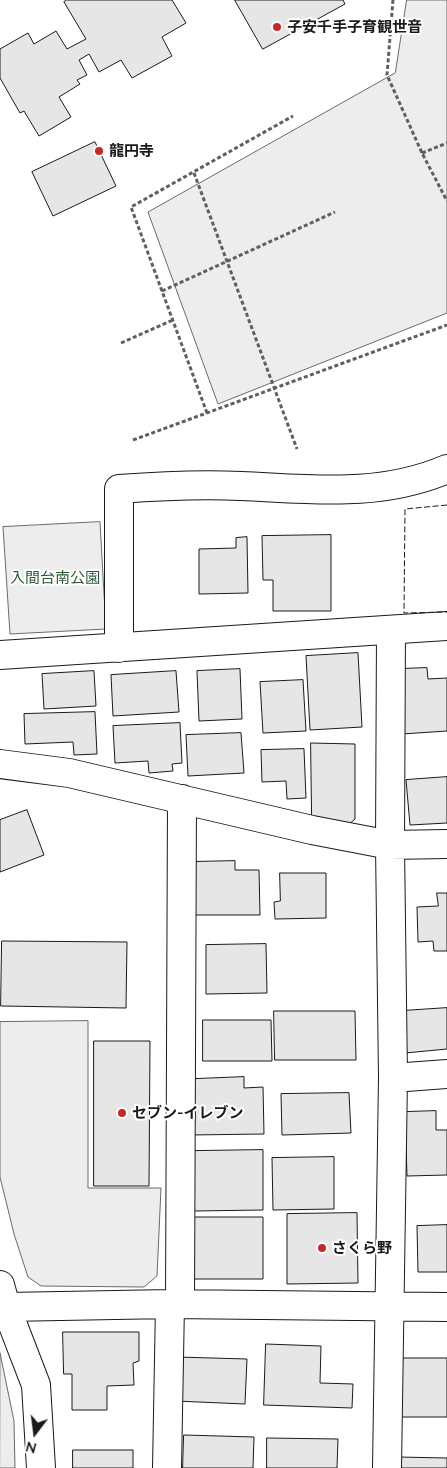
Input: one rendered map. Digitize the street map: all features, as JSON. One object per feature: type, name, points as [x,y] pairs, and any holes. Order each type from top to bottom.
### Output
[{"type":"street","points":[[119,648],[119,489],[157,486],[239,486],[353,490],[405,483],[430,477],[447,470]]},
{"type":"street","points":[[0,655],[447,626]]},
{"type":"street","points":[[387,1468],[393,1078],[390,845],[391,630]]},
{"type":"street","points":[[0,764],[69,773],[312,830],[390,845],[447,844]]},
{"type":"street","points":[[167,1468],[175,1304],[182,799]]},
{"type":"street","points":[[393,1078],[447,1074]]},
{"type":"street","points":[[41,1468],[36,1385],[3,1296],[175,1304],[447,1307]]},
{"type":"path","points":[[394,0],[387,75],[422,153],[447,201]]},
{"type":"path","points":[[207,414],[131,208],[293,116]]},
{"type":"path","points":[[422,153],[447,142]]},
{"type":"path","points":[[194,173],[297,449]]},
{"type":"path","points":[[162,291],[335,212]]},
{"type":"path","points":[[121,343],[173,320]]},
{"type":"path","points":[[133,440],[447,325]]},
{"type":"shaded area","points":[[407,0],[447,0],[447,313],[218,404],[148,212],[395,73]]},
{"type":"shaded area","name":"入間台南公園","points":[[100,522],[106,629],[10,634],[3,527]]},
{"type":"shaded area","points":[[88,1021],[88,1188],[161,1188],[157,1276],[144,1287],[41,1286],[28,1277],[14,1234],[0,1177],[0,1022]]},
{"type":"shaded area","points":[[0,1353],[14,1421],[15,1468],[0,1468]]},
{"type":"building","points":[[67,0],[172,0],[186,23],[162,37],[172,56],[132,78],[121,60],[99,72],[89,54],[79,60],[87,75],[77,80],[80,84],[59,97],[71,117],[39,136],[24,111],[20,113],[0,78],[0,49],[28,33],[34,44],[56,31],[67,49],[86,39],[64,2]]},
{"type":"building","name":"子安千手子育観世音","points":[[235,0],[343,0],[345,4],[263,49]]},
{"type":"building","points":[[95,142],[116,186],[53,216],[32,172]]},
{"type":"building","points":[[331,535],[331,611],[273,611],[273,580],[263,580],[262,536]]},
{"type":"building","points":[[247,537],[248,593],[199,594],[199,549],[236,548],[236,538]]},
{"type":"building","points":[[358,653],[362,727],[310,730],[306,656]]},
{"type":"building","points":[[427,668],[428,679],[447,678],[447,731],[402,734],[398,669]]},
{"type":"building","points":[[240,669],[242,719],[199,721],[197,671]]},
{"type":"building","points":[[94,671],[96,706],[44,709],[42,674]]},
{"type":"building","points":[[176,671],[179,712],[113,716],[111,675]]},
{"type":"building","points":[[303,680],[306,731],[263,733],[260,682]]},
{"type":"building","points":[[95,712],[97,754],[74,755],[73,742],[25,744],[24,714]]},
{"type":"building","points":[[180,723],[182,763],[172,764],[173,771],[149,773],[148,761],[115,763],[113,726]]},
{"type":"building","points":[[241,733],[244,773],[188,776],[186,735]]},
{"type":"building","points":[[311,743],[355,744],[355,819],[347,826],[312,819]]},
{"type":"building","points":[[304,749],[306,798],[287,799],[286,781],[262,782],[261,750]]},
{"type":"building","points":[[447,777],[447,823],[410,825],[406,780]]},
{"type":"building","points":[[27,810],[44,855],[0,872],[0,820]]},
{"type":"building","points":[[235,861],[235,870],[259,870],[260,915],[191,915],[191,862]]},
{"type":"building","points":[[280,873],[326,873],[326,918],[275,919],[274,902],[280,901]]},
{"type":"building","points":[[437,893],[447,893],[447,951],[434,951],[433,941],[418,942],[417,907],[438,906]]},
{"type":"building","points":[[2,941],[127,942],[126,1008],[1,1006]]},
{"type":"building","points":[[266,944],[267,993],[206,994],[206,945]]},
{"type":"building","points":[[447,1008],[447,1049],[405,1053],[402,1011]]},
{"type":"building","points":[[274,1011],[355,1011],[356,1060],[275,1060]]},
{"type":"building","points":[[203,1020],[271,1020],[272,1061],[203,1061]]},
{"type":"building","name":"セブン-イレブン","points":[[94,1041],[150,1041],[149,1186],[94,1186]]},
{"type":"building","points":[[244,1077],[244,1088],[263,1087],[264,1134],[190,1135],[190,1121],[195,1121],[195,1107],[188,1106],[195,1079]]},
{"type":"building","points":[[349,1093],[351,1133],[282,1135],[281,1094]]},
{"type":"building","points":[[436,1111],[436,1130],[447,1130],[447,1175],[407,1176],[405,1112]]},
{"type":"building","points":[[263,1150],[263,1210],[194,1211],[194,1151]]},
{"type":"building","points":[[334,1157],[334,1209],[273,1210],[272,1158]]},
{"type":"building","name":"さくら野","points":[[357,1213],[358,1283],[287,1284],[287,1214]]},
{"type":"building","points":[[191,1217],[263,1217],[263,1279],[191,1279]]},
{"type":"building","points":[[447,1225],[447,1272],[418,1272],[417,1226]]},
{"type":"building","points":[[63,1332],[139,1332],[139,1361],[133,1363],[134,1385],[107,1386],[107,1410],[72,1410],[72,1374],[64,1374]]},
{"type":"building","points":[[266,1344],[321,1346],[320,1383],[353,1384],[352,1408],[264,1405]]},
{"type":"building","points":[[177,1357],[247,1359],[245,1404],[175,1401]]},
{"type":"building","points":[[400,1358],[447,1358],[447,1417],[400,1417]]},
{"type":"building","points":[[184,1435],[254,1437],[253,1468],[183,1468]]},
{"type":"building","points":[[267,1438],[338,1439],[337,1468],[267,1468]]},
{"type":"building","points":[[73,1450],[133,1450],[133,1468],[73,1468]]},
{"type":"building","points":[[398,1457],[447,1458],[447,1468],[398,1468]]},
{"type":"fence","points":[[447,505],[405,509],[404,613],[447,612]]},
{"type":"place","name":"子安千手子育観世音","points":[[277,27]]},
{"type":"place","name":"龍円寺","points":[[99,151]]},
{"type":"place","name":"セブン-イレブン","points":[[122,1113]]},
{"type":"place","name":"さくら野","points":[[322,1248]]}]
